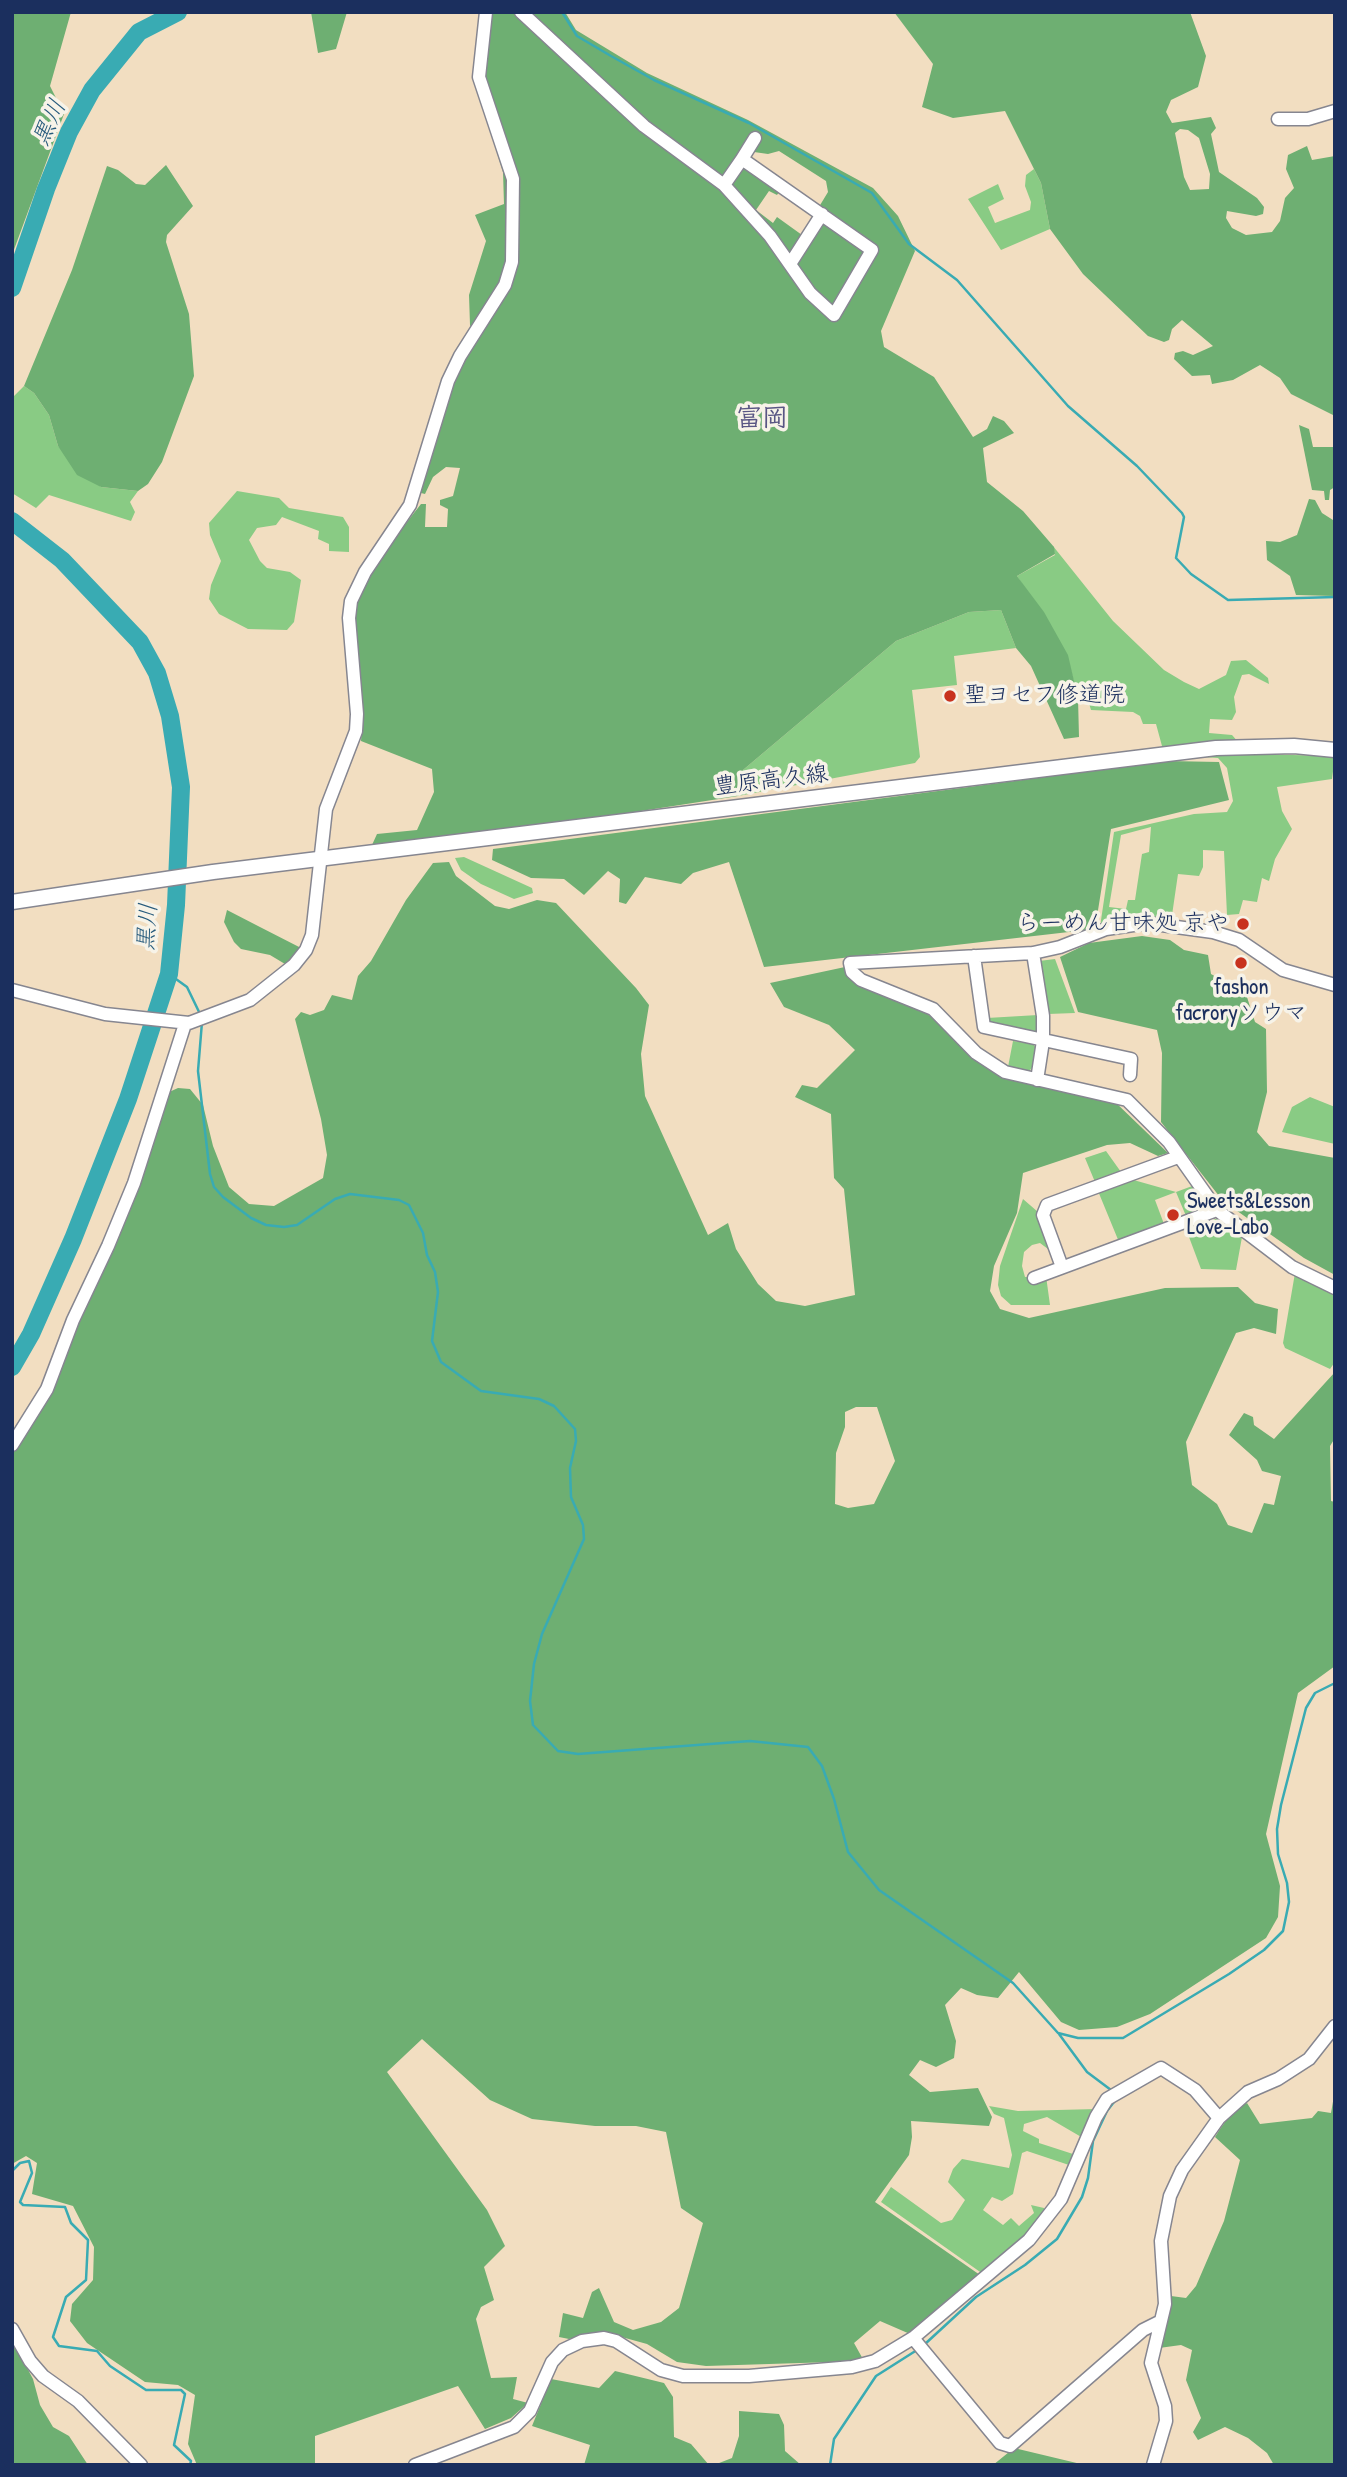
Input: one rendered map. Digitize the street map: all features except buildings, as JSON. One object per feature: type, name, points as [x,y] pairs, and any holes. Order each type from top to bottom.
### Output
[{"type":"main road","name":"豊原高久線","points":[[12,902],[213,872],[1216,748],[1294,746],[1335,750]]},
{"type":"street","points":[[12,990],[125,1018],[185,1024],[250,1000],[268,988],[306,950],[312,935],[331,791],[356,732],[349,618],[351,601],[365,572],[410,505],[448,381],[460,356],[505,285],[512,262],[513,179],[479,77],[486,12]]},
{"type":"street","points":[[521,12],[644,126],[724,185],[748,209],[810,293],[834,315],[872,250],[742,159]]},
{"type":"street","points":[[1279,119],[1308,119],[1335,111]]},
{"type":"street","points":[[724,185],[755,138]]},
{"type":"street","points":[[790,264],[821,214]]},
{"type":"street","points":[[1335,985],[1283,970],[1239,940],[1213,932],[1147,923],[1106,929],[1060,947],[1033,953],[850,963],[852,972],[862,980],[933,1009],[985,1060],[1005,1072],[1127,1100],[1158,1130],[1217,1210],[1292,1267],[1335,1288]]},
{"type":"street","points":[[1033,953],[1043,1016],[1043,1041],[1037,1080]]},
{"type":"street","points":[[974,956],[984,1027],[1131,1059],[1130,1075]]},
{"type":"street","points":[[12,1445],[47,1389],[73,1320],[114,1233],[134,1183],[185,1024]]},
{"type":"street","points":[[1062,1267],[1043,1215],[1047,1205],[1178,1157]]},
{"type":"street","points":[[1034,1278],[1217,1210]]},
{"type":"street","points":[[1153,2465],[1166,2421],[1165,2406],[1151,2364],[1166,2288],[1161,2241],[1170,2196],[1182,2170],[1219,2118],[1248,2092],[1278,2079],[1309,2059],[1335,2026]]},
{"type":"street","points":[[415,2465],[514,2427],[530,2411],[552,2362],[563,2350],[582,2341],[604,2338],[616,2341],[661,2370],[683,2376],[719,2377],[861,2365],[875,2361],[913,2338],[976,2282],[1003,2264],[1049,2216],[1061,2199],[1096,2117],[1107,2099],[1161,2068],[1195,2090],[1219,2118]]},
{"type":"street","points":[[913,2338],[1000,2443],[1010,2446],[1143,2330],[1159,2322]]},
{"type":"street","points":[[12,2329],[30,2361],[43,2376],[78,2401],[141,2465]]},
{"type":"green space","points":[[12,12],[71,12],[50,86],[64,114],[12,255]]},
{"type":"green space","points":[[311,12],[347,12],[336,49],[318,53]]},
{"type":"green space","points":[[490,12],[565,12],[576,30],[647,73],[748,120],[873,188],[898,216],[915,251],[881,331],[884,347],[934,377],[973,437],[987,429],[993,416],[1004,421],[1014,433],[983,448],[987,482],[1023,511],[1054,547],[1055,554],[1017,576],[1044,612],[1068,655],[1078,698],[1079,737],[1064,739],[1031,666],[1016,648],[1001,610],[969,612],[896,641],[743,770],[745,783],[735,791],[738,796],[480,836],[372,845],[377,834],[417,830],[434,792],[432,769],[361,741],[363,709],[355,644],[355,601],[367,573],[421,504],[426,504],[425,527],[447,527],[448,509],[440,505],[440,500],[453,496],[460,468],[446,467],[433,477],[425,494],[421,493],[442,408],[475,338],[470,325],[469,295],[486,241],[475,215],[504,204],[503,172],[487,121],[483,82]],"holes":[[[779,151],[826,181],[828,192],[802,235],[777,217],[773,223],[756,210],[769,191],[777,195],[781,189],[748,161],[754,152],[768,154]]]},
{"type":"green space","points":[[894,12],[1190,12],[1206,56],[1198,87],[1171,100],[1166,112],[1172,123],[1211,117],[1216,128],[1211,134],[1219,172],[1257,198],[1264,207],[1263,214],[1256,216],[1227,211],[1226,218],[1232,228],[1246,235],[1272,232],[1280,221],[1285,198],[1294,188],[1286,169],[1288,155],[1307,146],[1312,160],[1335,156],[1335,416],[1291,394],[1280,378],[1260,365],[1233,380],[1212,384],[1210,375],[1192,376],[1174,359],[1175,353],[1183,351],[1193,355],[1213,346],[1182,320],[1172,329],[1169,340],[1164,342],[1148,336],[1083,274],[1050,229],[1041,183],[1005,111],[953,118],[922,107],[933,64]],"holes":[[[1180,129],[1188,130],[1199,138],[1210,174],[1209,189],[1190,190],[1184,177],[1175,133]]]},
{"type":"green space","points":[[166,165],[193,206],[167,235],[166,242],[189,314],[194,376],[162,462],[148,484],[138,491],[101,487],[77,475],[58,446],[49,415],[34,393],[24,386],[72,270],[107,166],[118,170],[136,184],[145,185]]},
{"type":"green space","points":[[1034,169],[1041,183],[1050,229],[1001,250],[968,199],[998,184],[1004,199],[988,207],[995,223],[1030,210],[1031,202],[1025,186],[1026,175]]},
{"type":"green space","points":[[24,386],[34,393],[49,415],[58,446],[101,487],[138,491],[130,502],[135,512],[131,521],[49,495],[36,508],[12,493],[12,398]]},
{"type":"green space","points":[[1299,425],[1309,429],[1313,447],[1335,447],[1335,487],[1330,490],[1329,500],[1325,500],[1324,491],[1312,490]]},
{"type":"green space","points":[[237,491],[279,498],[289,508],[343,517],[349,527],[349,552],[329,551],[329,544],[318,539],[319,531],[282,517],[276,525],[257,528],[249,540],[260,561],[267,568],[290,572],[301,580],[294,622],[287,630],[248,629],[219,614],[209,599],[211,585],[221,561],[210,535],[209,523]]},
{"type":"green space","points":[[1309,499],[1315,500],[1322,513],[1333,520],[1334,596],[1296,595],[1290,576],[1267,560],[1266,541],[1280,542],[1297,535]]},
{"type":"green space","points":[[1053,546],[1113,621],[1164,670],[1184,682],[1199,689],[1226,675],[1231,661],[1246,660],[1268,678],[1269,684],[1249,674],[1242,675],[1234,697],[1236,712],[1232,720],[1210,719],[1209,733],[1232,735],[1249,754],[1335,756],[1332,779],[1277,787],[1282,811],[1292,829],[1275,859],[1269,881],[1262,878],[1257,902],[1243,900],[1239,914],[1227,915],[1224,851],[1203,850],[1203,867],[1199,876],[1178,874],[1171,922],[1118,919],[1100,927],[1114,832],[1194,814],[1227,812],[1233,801],[1227,768],[1218,758],[1173,755],[1162,746],[1156,724],[1143,724],[1140,716],[1133,712],[1091,710],[1087,697],[1078,698],[1067,655],[1017,576],[1055,555]],"holes":[[[1151,827],[1149,852],[1142,854],[1135,900],[1128,900],[1126,909],[1109,907],[1121,835]]]},
{"type":"green space","points":[[1001,610],[1016,648],[954,656],[957,685],[912,690],[920,757],[915,763],[738,796],[735,791],[745,783],[743,770],[896,641],[969,612]]},
{"type":"green space","points":[[1168,761],[1219,762],[1229,800],[1111,829],[1095,929],[764,967],[729,862],[693,873],[681,884],[645,877],[626,904],[619,902],[620,879],[608,871],[584,895],[564,879],[531,878],[492,860],[493,849]]},
{"type":"green space","points":[[464,857],[532,888],[533,893],[514,899],[481,884],[461,870],[455,858]]},
{"type":"green space","points":[[449,862],[456,876],[495,906],[509,909],[537,900],[556,903],[636,988],[649,1005],[641,1054],[645,1096],[708,1235],[728,1223],[736,1249],[758,1284],[776,1301],[805,1306],[855,1295],[844,1189],[834,1178],[831,1114],[795,1097],[802,1085],[817,1088],[855,1050],[829,1025],[784,1007],[770,983],[845,967],[851,978],[872,991],[926,1013],[1007,1075],[1051,1089],[1113,1100],[1168,1153],[1158,1156],[1130,1143],[1107,1145],[1023,1173],[1017,1213],[994,1266],[990,1291],[1000,1309],[1029,1318],[1165,1288],[1238,1287],[1255,1303],[1278,1309],[1276,1334],[1254,1328],[1236,1333],[1186,1442],[1192,1485],[1217,1504],[1228,1525],[1252,1533],[1264,1503],[1274,1505],[1281,1476],[1262,1471],[1257,1460],[1229,1435],[1244,1413],[1253,1417],[1254,1425],[1274,1439],[1335,1372],[1335,1438],[1330,1446],[1331,1501],[1335,1502],[1335,1666],[1298,1693],[1266,1834],[1280,1886],[1278,1917],[1266,1938],[1150,2014],[1117,2027],[1079,2030],[1061,2022],[1019,1972],[998,1998],[977,1995],[961,1988],[945,2005],[956,2041],[954,2058],[936,2067],[920,2060],[909,2075],[930,2092],[978,2088],[992,2117],[989,2126],[911,2121],[909,2155],[875,2202],[980,2275],[910,2334],[880,2321],[854,2343],[864,2361],[706,2366],[677,2362],[647,2344],[618,2336],[595,2334],[569,2339],[559,2337],[563,2313],[583,2318],[592,2292],[599,2288],[614,2322],[633,2330],[661,2322],[679,2308],[703,2223],[681,2208],[666,2132],[636,2126],[595,2126],[532,2119],[490,2100],[422,2039],[387,2072],[487,2210],[505,2246],[484,2267],[494,2300],[481,2307],[476,2319],[491,2378],[517,2377],[513,2399],[528,2403],[511,2418],[485,2429],[458,2386],[315,2436],[315,2465],[197,2465],[188,2444],[195,2395],[178,2385],[145,2382],[87,2343],[70,2321],[72,2304],[93,2280],[94,2247],[73,2206],[32,2194],[37,2163],[26,2156],[12,2164],[12,1451],[30,1428],[167,1093],[178,1088],[190,1089],[203,1105],[213,1146],[229,1187],[249,1204],[274,1206],[323,1178],[327,1155],[321,1119],[295,1019],[301,1012],[310,1015],[324,1010],[332,995],[352,1000],[358,976],[371,961],[406,900],[433,863]],"holes":[[[856,1407],[877,1407],[895,1461],[874,1504],[848,1508],[835,1504],[836,1453],[845,1427],[845,1412]]]},
{"type":"green space","points":[[227,910],[303,949],[285,964],[270,955],[241,949],[234,942],[224,922]]},
{"type":"green space","points":[[1142,936],[1170,940],[1184,950],[1208,955],[1211,974],[1246,994],[1255,1022],[1266,1029],[1267,1092],[1257,1132],[1269,1146],[1335,1158],[1335,1275],[1304,1258],[1223,1201],[1161,1122],[1162,1053],[1157,1030],[1078,1012],[1060,957],[1089,943]]},
{"type":"green space","points":[[1055,959],[1075,1013],[1048,1014],[1039,961]]},
{"type":"green space","points":[[1038,1015],[1040,1029],[1032,1034],[991,1026],[987,1018]]},
{"type":"green space","points":[[1013,1041],[1033,1044],[1037,1049],[1034,1066],[1028,1072],[1008,1067]]},
{"type":"green space","points":[[1310,1097],[1335,1107],[1335,1144],[1282,1132],[1292,1107]]},
{"type":"green space","points":[[1106,1151],[1121,1172],[1095,1182],[1085,1158]]},
{"type":"green space","points":[[1130,1179],[1176,1192],[1155,1200],[1164,1224],[1119,1242],[1098,1191]]},
{"type":"green space","points":[[1195,1185],[1210,1207],[1186,1216],[1176,1192]]},
{"type":"green space","points":[[1023,1199],[1038,1212],[1052,1252],[1040,1243],[1032,1245],[1024,1252],[1022,1266],[1025,1277],[1046,1276],[1050,1305],[1011,1305],[1001,1296],[998,1285],[1000,1266]]},
{"type":"green space","points":[[1219,1218],[1242,1237],[1236,1270],[1201,1269],[1186,1229]]},
{"type":"green space","points":[[1295,1273],[1335,1293],[1335,1362],[1330,1369],[1285,1348],[1283,1343]]},
{"type":"green space","points":[[1335,2090],[1335,2465],[1274,2465],[1267,2453],[1248,2438],[1225,2427],[1198,2440],[1193,2432],[1201,2418],[1186,2380],[1192,2350],[1181,2345],[1159,2348],[1171,2296],[1186,2298],[1196,2286],[1224,2221],[1240,2160],[1215,2137],[1220,2129],[1233,2111],[1247,2103],[1260,2124],[1312,2118],[1318,2111],[1331,2113]]},
{"type":"green space","points":[[989,2106],[1018,2111],[1097,2109],[1083,2138],[1047,2117],[1024,2124],[1023,2131],[1039,2139],[1039,2143],[1073,2154],[1069,2165],[1027,2151],[1022,2153],[1013,2194],[1002,2201],[992,2197],[983,2210],[1003,2225],[1011,2218],[1019,2226],[1034,2213],[1031,2205],[1044,2208],[1047,2214],[983,2274],[881,2202],[891,2187],[941,2223],[952,2220],[965,2200],[948,2182],[953,2169],[962,2159],[1009,2168],[1012,2155],[1004,2118],[994,2114]]},
{"type":"green space","points":[[12,2340],[33,2379],[40,2405],[53,2427],[69,2436],[88,2465],[12,2465]]},
{"type":"green space","points":[[615,2371],[664,2383],[673,2397],[674,2437],[691,2444],[709,2465],[584,2465],[590,2445],[532,2426],[551,2379],[599,2388]]},
{"type":"green space","points":[[739,2411],[779,2414],[784,2425],[785,2451],[801,2465],[714,2465],[732,2458],[739,2436]]},
{"type":"green space","points":[[1014,2448],[1085,2465],[993,2465]]},
{"type":"waterway","name":"黒川","points":[[12,288],[69,132],[92,90],[139,32],[178,12]]},
{"type":"waterway","points":[[562,12],[577,36],[611,56],[654,80],[749,123],[872,193],[909,244],[957,280],[1068,406],[1137,466],[1182,513],[1184,517],[1176,558],[1191,574],[1228,600],[1335,597]]},
{"type":"waterway","name":"黒川","points":[[12,521],[62,560],[140,642],[157,673],[170,716],[181,787],[176,905],[169,974],[128,1099],[73,1239],[31,1334],[12,1367]]},
{"type":"waterway","points":[[169,974],[187,987],[201,1016]]},
{"type":"waterway","points":[[202,1022],[198,1071],[210,1174],[214,1187],[223,1197],[251,1218],[266,1225],[284,1227],[297,1225],[335,1199],[350,1194],[399,1200],[409,1205],[423,1233],[427,1255],[435,1272],[438,1292],[432,1341],[441,1362],[481,1391],[539,1399],[554,1406],[575,1429],[576,1441],[570,1468],[571,1497],[583,1525],[584,1539],[542,1634],[534,1664],[530,1701],[533,1725],[558,1751],[578,1754],[750,1741],[808,1747],[822,1766],[848,1852],[879,1890],[1013,1983],[1058,2033],[1078,2038],[1123,2038],[1229,1974],[1264,1950],[1283,1931],[1289,1902],[1287,1883],[1278,1854],[1277,1829],[1281,1805],[1306,1708],[1315,1693],[1335,1683]]},
{"type":"waterway","points":[[1059,2034],[1087,2072],[1111,2090]]},
{"type":"waterway","points":[[925,2344],[976,2297],[1025,2265],[1057,2239],[1082,2197],[1088,2178],[1093,2141],[1107,2111],[1117,2098]]},
{"type":"waterway","points":[[12,2171],[20,2163],[29,2161],[32,2173],[20,2202],[23,2205],[65,2207],[71,2223],[88,2240],[86,2280],[66,2297],[53,2337],[59,2346],[97,2351],[110,2366],[146,2390],[181,2390],[185,2394],[174,2445],[191,2461],[190,2465]]},
{"type":"waterway","points":[[830,2465],[834,2439],[876,2376],[917,2350]]},
{"type":"place","name":"聖ヨセフ修道院","points":[[950,696]]},
{"type":"place","name":"らーめん甘味処 京や","points":[[1243,924]]},
{"type":"place","name":"fashon facroryソウマ","points":[[1241,963]]},
{"type":"place","name":"Sweets&Lesson Love-Labo","points":[[1173,1215]]},
{"type":"district","name":"富岡","points":[[762,419]]}]
